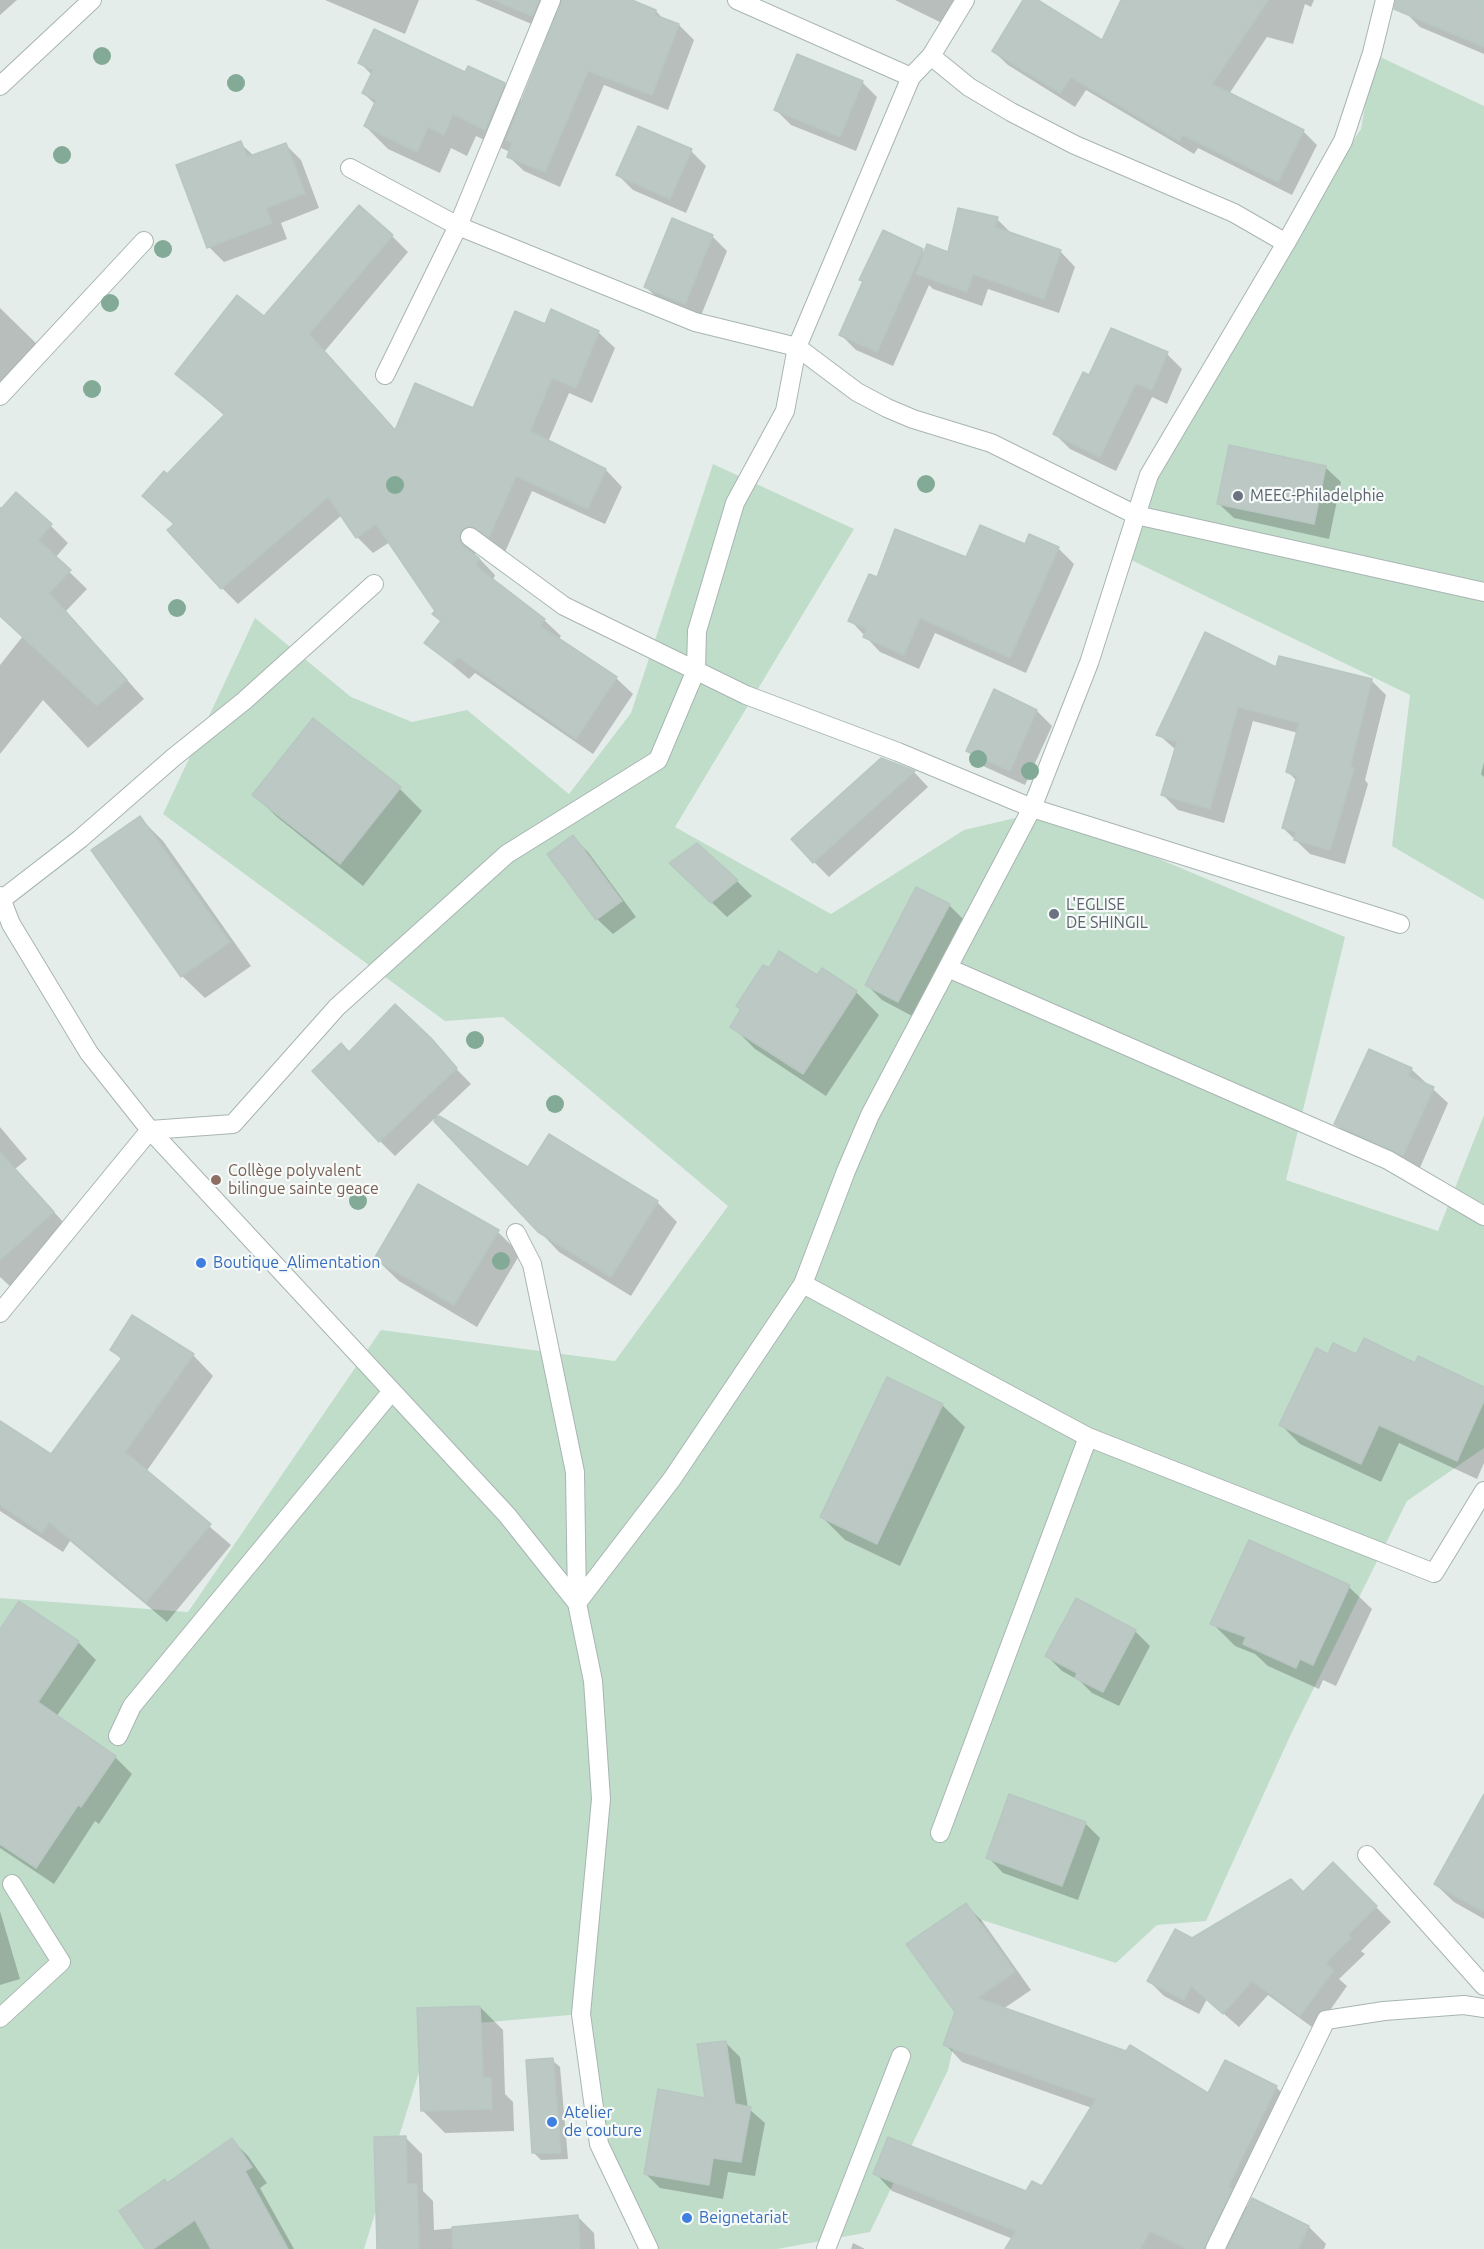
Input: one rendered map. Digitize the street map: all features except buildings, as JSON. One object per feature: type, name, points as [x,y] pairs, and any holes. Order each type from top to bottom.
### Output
[{"type":"street","points":[[0,86],[92,0]]},
{"type":"street","points":[[385,375],[458,226],[551,0]]},
{"type":"street","points":[[737,0],[911,77]]},
{"type":"street","points":[[0,1313],[150,1130],[233,1124],[337,1007],[507,854],[658,760],[696,670],[697,631],[735,503],[785,411],[797,347],[911,77],[931,56],[965,0]]},
{"type":"street","points":[[577,1603],[672,1479],[803,1284],[870,1115],[1032,808],[1089,663],[1149,475],[1286,243],[1343,141],[1372,53],[1384,0]]},
{"type":"street","points":[[931,56],[969,87],[1011,112],[1075,145],[1234,213],[1286,243]]},
{"type":"street","points":[[350,168],[458,226],[694,322],[797,347],[856,392],[887,408],[913,419],[991,443],[1136,515],[1484,592]]},
{"type":"street","points":[[0,396],[144,241]]},
{"type":"street","points":[[470,537],[564,606],[746,695],[898,752],[1032,808],[1400,924]]},
{"type":"street","points":[[374,584],[244,701],[174,757],[80,840],[1,899],[11,924],[89,1053],[150,1130],[507,1515],[577,1603]]},
{"type":"street","points":[[948,968],[1388,1160],[1484,1216]]},
{"type":"street","points":[[516,1233],[532,1264],[575,1472],[577,1603],[593,1681],[601,1799],[581,2014],[599,2144],[649,2249]]},
{"type":"street","points":[[803,1284],[1088,1437],[1434,1573],[1484,1491]]},
{"type":"street","points":[[118,1736],[132,1706],[392,1391]]},
{"type":"street","points":[[940,1833],[1088,1437]]},
{"type":"street","points":[[1367,1855],[1484,1986]]},
{"type":"street","points":[[0,2018],[61,1962],[12,1884]]},
{"type":"street","points":[[1215,2249],[1326,2020],[1430,2007],[1464,2005],[1484,2008]]},
{"type":"street","points":[[826,2249],[901,2056]]},
{"type":"green space","points":[[1374,54],[1484,106],[1484,900],[1392,846],[1410,695],[1123,556],[1149,475],[1259,287],[1361,129]]},
{"type":"green space","points":[[713,464],[854,529],[675,827],[831,914],[964,830],[1045,811],[1345,937],[1286,1180],[1438,1231],[1484,1115],[1484,1448],[1407,1501],[1291,1734],[1206,1921],[1157,1925],[1116,1963],[982,1920],[948,2070],[870,2232],[777,2249],[649,2249],[599,2144],[581,2014],[433,2027],[364,2249],[0,2249],[0,1598],[188,1612],[381,1330],[615,1361],[728,1206],[503,1017],[445,1021],[163,814],[255,618],[351,697],[412,722],[467,710],[569,794],[631,713]]},
{"type":"place","name":"MEEC-Philadelphie","points":[[1238,496]]},
{"type":"place","name":"L'EGLISE DE SHINGIL","points":[[1054,914]]},
{"type":"place","name":"Collège polyvalent bilingue sainte geace","points":[[216,1180]]},
{"type":"place","name":"Boutique_Alimentation","points":[[201,1263]]},
{"type":"place","name":"Atelier de couture","points":[[552,2122]]},
{"type":"place","name":"Beignetariat","points":[[687,2218]]}]
